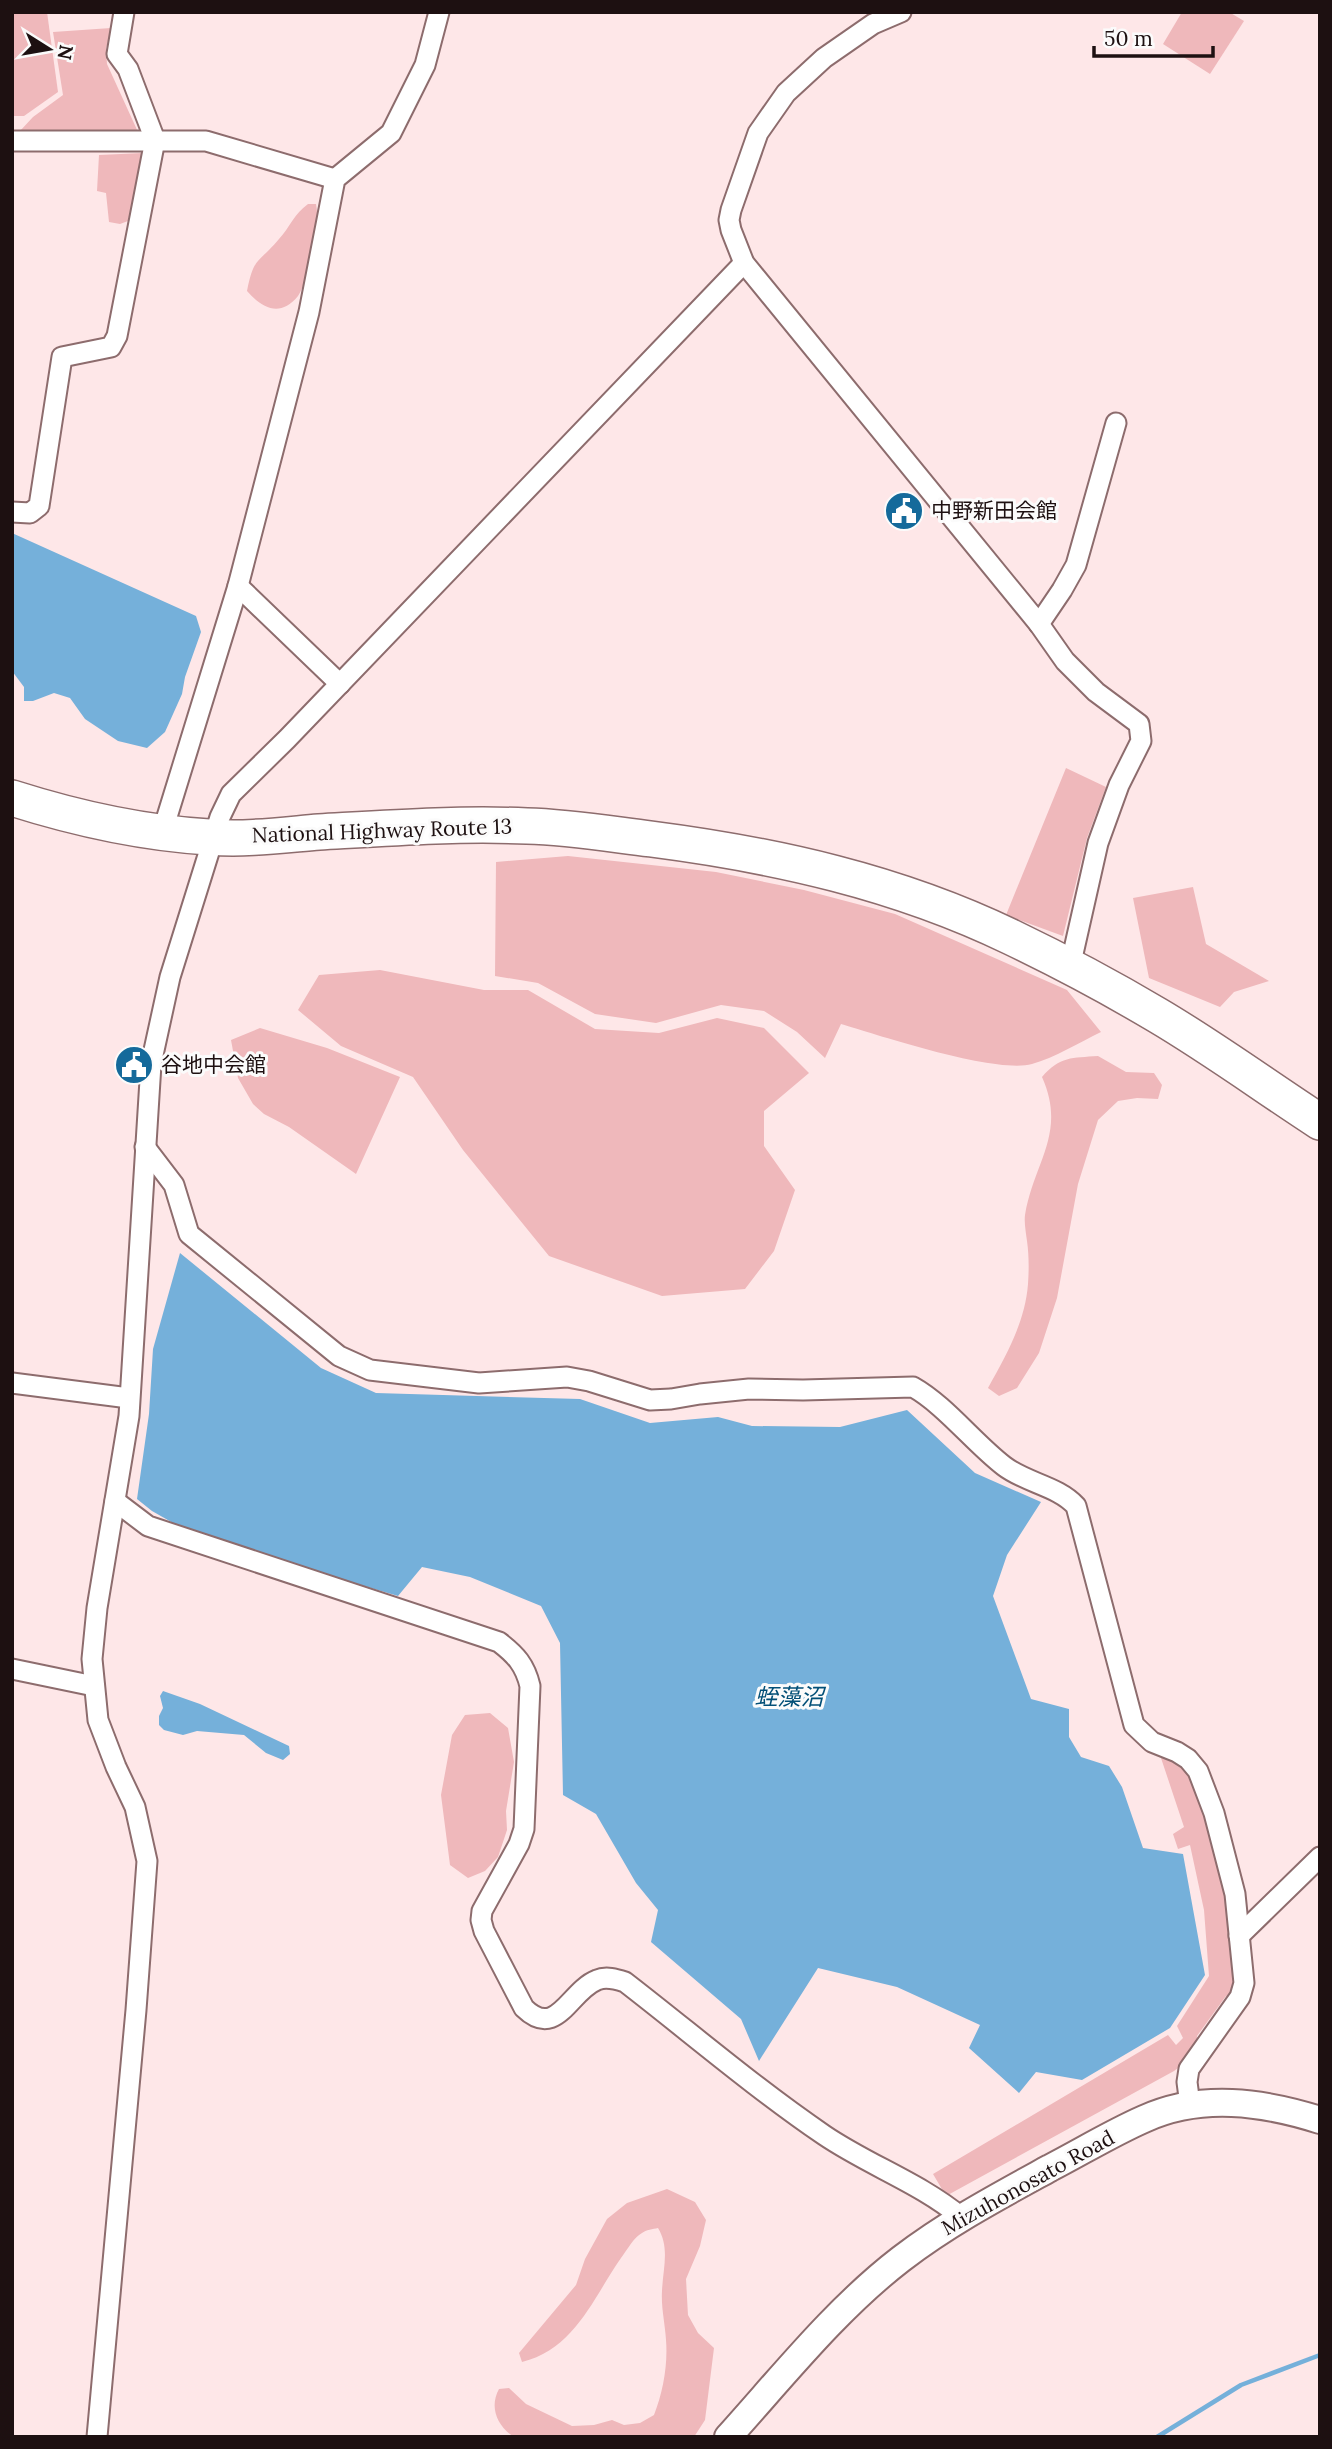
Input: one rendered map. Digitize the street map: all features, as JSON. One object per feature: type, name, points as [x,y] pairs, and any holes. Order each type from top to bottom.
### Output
[{"type":"highway","name":"National Highway Route 13","points":[[12,798],[55,811],[162,833],[212,838],[412,827],[529,826],[697,845],[791,862],[879,884],[955,912],[1009,936],[1159,1016],[1320,1122]]},
{"type":"street","points":[[12,512],[30,513],[39,506],[62,357],[111,347],[117,336],[155,140],[128,69],[117,54],[124,12]]},
{"type":"street","points":[[162,833],[238,586],[309,312],[335,178],[391,133],[425,65],[439,12]]},
{"type":"street","points":[[901,12],[873,24],[824,58],[786,93],[758,133],[731,210],[731,230],[744,263],[1039,624],[1065,661],[1096,692],[1139,724],[1141,741],[1119,785],[1097,843],[1070,967]]},
{"type":"street","points":[[12,141],[206,141],[335,178]]},
{"type":"street","points":[[97,2437],[147,1861],[135,1807],[116,1767],[99,1720],[92,1659],[97,1608],[129,1416],[151,1064],[164,1000],[212,838],[231,794],[744,263]]},
{"type":"street","points":[[1039,624],[1076,565],[1116,423]]},
{"type":"street","points":[[238,586],[340,684]]},
{"type":"street","points":[[145,1147],[174,1185],[189,1234],[339,1356],[370,1370],[479,1383],[567,1377],[650,1399],[671,1399],[749,1389],[803,1391],[913,1387],[926,1394],[975,1442],[1007,1468],[1067,1497],[1076,1506],[1134,1725],[1152,1742],[1188,1759],[1198,1771],[1214,1813],[1235,1894],[1244,1983],[1240,1997],[1189,2068],[1187,2082],[1190,2105]]},
{"type":"street","points":[[12,1383],[129,1398]]},
{"type":"street","points":[[115,1501],[148,1526],[499,1642],[515,1654],[527,1671],[530,1686],[524,1829],[519,1844],[482,1911],[481,1920],[484,1931],[524,2008],[534,2018],[544,2020],[555,2017],[598,1979],[612,1978],[625,1982],[825,2135],[871,2164],[940,2199],[961,2217]]},
{"type":"street","points":[[12,1669],[94,1686]]},
{"type":"street","points":[[1239,1936],[1320,1857]]},
{"type":"street","name":"Mizuhonosato Road","points":[[727,2437],[851,2302],[901,2259],[961,2217],[1146,2118],[1190,2105],[1234,2102],[1283,2108],[1320,2120]]},
{"type":"shaded area","points":[[12,12],[47,12],[58,92],[24,116],[12,116]]},
{"type":"shaded area","points":[[1182,12],[1229,12],[1244,21],[1210,74],[1163,44]]},
{"type":"shaded area","points":[[111,28],[106,49],[107,64],[138,132],[20,131],[33,117],[63,95],[53,32]]},
{"type":"shaded area","points":[[143,153],[128,221],[120,224],[109,222],[106,193],[97,191],[99,155]]},
{"type":"shaded area","points":[[308,204],[316,204],[317,219],[301,292],[285,307],[278,309],[265,306],[247,291],[252,272],[258,261]]},
{"type":"shaded area","points":[[1066,768],[1106,787],[1087,838],[1063,936],[1006,915]]},
{"type":"shaded area","points":[[568,856],[716,872],[804,890],[895,914],[1067,990],[1101,1032],[1058,1054],[1032,1064],[1015,1066],[966,1059],[841,1024],[825,1058],[797,1032],[764,1011],[721,1005],[656,1023],[595,1014],[538,983],[495,976],[496,862]]},
{"type":"shaded area","points":[[1193,887],[1206,944],[1269,981],[1234,992],[1220,1007],[1149,978],[1133,898]]},
{"type":"shaded area","points":[[380,970],[484,990],[528,990],[595,1029],[659,1033],[717,1018],[764,1028],[809,1073],[764,1111],[764,1146],[795,1190],[774,1251],[745,1289],[662,1296],[549,1256],[463,1150],[413,1077],[341,1046],[298,1010],[319,975]]},
{"type":"shaded area","points":[[260,1028],[327,1048],[400,1077],[356,1174],[253,1104],[238,1078],[231,1040]]},
{"type":"shaded area","points":[[1098,1056],[1126,1072],[1154,1073],[1162,1085],[1158,1099],[1118,1101],[1098,1120],[1078,1184],[1057,1298],[1039,1353],[1017,1388],[999,1396],[988,1388],[1014,1338],[1023,1312],[1029,1273],[1025,1215],[1050,1131],[1049,1097],[1042,1077],[1061,1062]]},
{"type":"shaded area","points":[[490,1713],[508,1728],[514,1762],[506,1811],[507,1830],[498,1857],[485,1871],[468,1878],[450,1865],[441,1795],[452,1735],[465,1715]]},
{"type":"shaded area","points":[[1158,1749],[1184,1764],[1194,1775],[1221,1857],[1237,1950],[1234,1994],[1226,1996],[1197,2036],[1197,2047],[1186,2062],[1174,2071],[946,2196],[933,2174],[1168,2035],[1176,2045],[1183,2038],[1177,2026],[1209,1976],[1204,1910],[1190,1845],[1178,1849],[1173,1834],[1184,1827]]},
{"type":"shaded area","points":[[667,2189],[695,2202],[706,2220],[700,2246],[686,2279],[688,2315],[698,2333],[714,2348],[705,2420],[694,2437],[514,2437],[496,2416],[495,2403],[499,2389],[509,2388],[526,2404],[572,2426],[594,2425],[612,2420],[624,2425],[640,2423],[654,2415],[662,2388],[666,2359],[662,2297],[665,2251],[658,2228],[644,2232],[633,2241],[581,2320],[556,2346],[522,2362],[519,2353],[576,2285],[585,2259],[607,2219],[627,2203]]},
{"type":"water","points":[[12,533],[196,616],[201,632],[185,677],[182,694],[165,732],[147,748],[118,741],[85,719],[70,698],[54,693],[33,701],[24,701],[24,687],[12,671]]},
{"type":"water","name":"蛭藻沼","points":[[180,1253],[321,1368],[376,1393],[580,1399],[650,1423],[718,1417],[752,1426],[840,1427],[907,1410],[975,1473],[1041,1502],[1007,1555],[993,1596],[1031,1699],[1069,1709],[1069,1737],[1081,1757],[1109,1766],[1122,1787],[1143,1848],[1183,1854],[1205,1975],[1170,2028],[1082,2080],[1036,2072],[1019,2093],[969,2048],[980,2025],[897,1987],[818,1968],[759,2061],[741,2019],[651,1942],[658,1910],[636,1883],[596,1814],[563,1795],[560,1643],[541,1606],[470,1577],[422,1567],[398,1596],[196,1536],[152,1511],[137,1499],[149,1414],[153,1349]]},
{"type":"water","points":[[163,1691],[200,1704],[289,1746],[290,1754],[283,1760],[266,1753],[244,1735],[197,1731],[183,1735],[164,1730],[159,1725],[163,1708],[160,1696]]},
{"type":"waterway","points":[[1157,2437],[1241,2385],[1320,2355]]},
{"type":"place","name":"中野新田会館","points":[[904,511]]},
{"type":"place","name":"谷地中会館","points":[[134,1065]]}]
